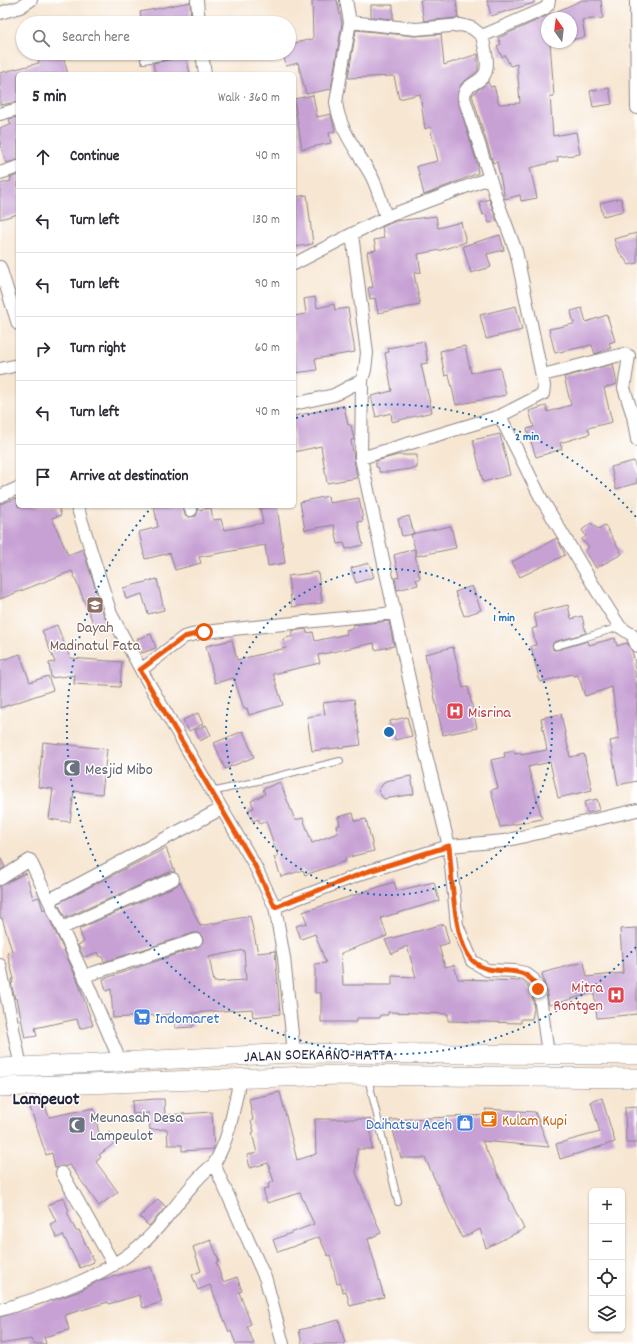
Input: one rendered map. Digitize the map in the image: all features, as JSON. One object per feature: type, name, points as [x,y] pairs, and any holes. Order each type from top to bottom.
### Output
[{"type":"highway","name":"JALAN SOEKARNO-HATTA","points":[[0,1068],[294,1053],[637,1055]]},
{"type":"highway","points":[[499,1076],[500,1054]]},
{"type":"highway","name":"JALAN SOEKARNO-HATTA","points":[[0,1087],[367,1075],[637,1078]]},
{"type":"street","points":[[0,13],[20,7],[31,0]]},
{"type":"street","points":[[197,0],[198,16]]},
{"type":"street","points":[[346,0],[350,22],[336,102],[337,108],[344,129],[372,178],[386,217]]},
{"type":"street","points":[[482,36],[544,9],[550,0]]},
{"type":"street","points":[[636,0],[637,101]]},
{"type":"street","points":[[350,22],[416,29],[461,25],[472,28],[482,36],[487,64],[486,72],[482,77],[466,88],[464,95],[490,178],[516,251],[542,375],[543,394],[500,416],[361,458]]},
{"type":"street","points":[[203,60],[205,72]]},
{"type":"street","points":[[0,114],[16,110]]},
{"type":"street","points":[[0,173],[16,168]]},
{"type":"street","points":[[296,263],[386,217],[490,178]]},
{"type":"street","points":[[352,234],[367,353],[362,380],[361,458],[423,743],[449,846],[457,925],[472,961],[487,970],[515,971],[525,973],[534,979],[538,989],[548,1054]]},
{"type":"street","points":[[0,267],[2,280],[16,314]]},
{"type":"street","points":[[542,375],[624,354],[629,356],[624,388],[633,416],[637,440]]},
{"type":"street","points":[[0,369],[16,365]]},
{"type":"street","points":[[296,404],[334,395],[362,380]]},
{"type":"street","points":[[500,416],[541,498],[620,627],[634,634],[637,646]]},
{"type":"street","points":[[0,496],[16,489]]},
{"type":"street","points":[[78,508],[111,614],[140,670],[254,864],[275,907],[284,958],[294,1053]]},
{"type":"street","points":[[140,670],[184,637],[204,632],[395,613]]},
{"type":"street","points":[[49,900],[221,809]]},
{"type":"street","points":[[275,907],[366,872],[449,846],[504,841],[637,810]]},
{"type":"street","points":[[0,879],[30,860],[84,976],[121,1063]]},
{"type":"street","points":[[62,928],[173,879]]},
{"type":"street","points":[[84,976],[196,940]]},
{"type":"street","points":[[0,965],[21,1067]]},
{"type":"street","points":[[0,1310],[94,1276],[114,1265],[145,1241],[184,1197],[195,1181],[214,1164],[220,1154],[232,1116],[240,1078]]},
{"type":"street","points":[[214,1164],[266,1280],[283,1344]]},
{"type":"street","points":[[62,1173],[114,1265]]},
{"type":"lane","points":[[556,646],[620,627]]},
{"type":"lane","points":[[212,792],[340,761]]},
{"type":"lane","points":[[367,1075],[398,1202]]},
{"type":"building","points":[[312,0],[337,0],[342,23],[331,89],[306,94],[298,63],[286,66],[285,60],[296,60],[296,43],[313,39]]},
{"type":"building","points":[[420,0],[456,0],[458,18],[424,21]]},
{"type":"building","points":[[487,0],[534,0],[534,3],[491,16]]},
{"type":"building","points":[[582,0],[601,0],[603,18],[582,20],[585,37],[577,39],[577,12],[555,12]]},
{"type":"building","points":[[190,2],[191,16],[141,16],[140,12]]},
{"type":"building","points":[[371,5],[393,5],[393,19],[371,17]]},
{"type":"building","points":[[541,19],[541,48],[550,48],[554,96],[550,96],[553,136],[576,132],[580,154],[557,157],[558,161],[530,168],[537,198],[521,201],[520,195],[505,199],[497,162],[493,163],[472,95],[488,82],[490,87],[494,86],[499,104],[520,103],[517,64],[510,66],[505,55],[502,57],[497,46],[501,44],[498,38]]},
{"type":"building","points":[[356,30],[415,36],[441,34],[444,65],[478,54],[478,71],[461,84],[457,97],[478,167],[478,173],[424,195],[417,166],[438,161],[430,127],[425,129],[420,94],[399,99],[394,76],[348,78]]},
{"type":"building","points":[[38,60],[64,60],[67,72],[16,72],[16,102],[0,105],[0,73],[39,63]]},
{"type":"building","points":[[168,60],[187,60],[190,72],[155,72],[153,63]]},
{"type":"building","points":[[609,88],[612,104],[593,107],[590,91]]},
{"type":"building","points":[[313,95],[317,117],[331,114],[335,131],[329,133],[331,143],[302,149],[296,112],[296,99]]},
{"type":"building","points":[[16,117],[16,160],[6,163],[0,142],[0,128],[11,125],[9,119]]},
{"type":"building","points":[[16,176],[16,215],[0,219],[0,184],[11,181],[10,178]]},
{"type":"building","points":[[307,195],[313,244],[296,247],[296,197]]},
{"type":"building","points":[[621,198],[624,211],[603,216],[600,203]]},
{"type":"building","points":[[489,199],[497,221],[489,223],[486,214],[483,215],[479,202]]},
{"type":"building","points":[[436,216],[438,228],[461,222],[466,242],[441,250],[418,254],[421,272],[414,273],[420,305],[378,313],[375,298],[370,299],[368,288],[373,287],[367,252],[376,250],[374,240],[384,238],[382,227],[396,221]]},
{"type":"building","points":[[637,233],[637,263],[629,265],[617,249],[614,239]]},
{"type":"building","points":[[500,235],[504,250],[487,254],[491,267],[471,273],[463,246]]},
{"type":"building","points":[[315,297],[317,308],[334,304],[335,310],[348,308],[355,352],[315,359],[317,370],[296,373],[296,316],[306,314],[304,299]]},
{"type":"building","points":[[516,306],[522,330],[486,339],[480,315]]},
{"type":"building","points":[[582,308],[586,322],[607,315],[615,341],[609,343],[611,348],[595,354],[592,345],[555,353],[549,329],[574,324],[571,311]]},
{"type":"building","points":[[424,341],[428,363],[421,364],[432,412],[392,422],[391,413],[376,417],[371,396],[392,391],[385,353],[389,352],[388,348]]},
{"type":"building","points":[[465,346],[471,373],[500,368],[506,395],[456,405],[449,375],[445,376],[440,351]]},
{"type":"building","points":[[613,364],[617,384],[604,388],[612,422],[588,428],[590,434],[560,443],[562,449],[536,457],[527,429],[534,427],[529,411],[546,406],[548,412],[571,405],[564,377]]},
{"type":"building","points":[[344,406],[348,425],[351,425],[354,440],[351,440],[357,478],[327,483],[321,446],[296,452],[296,416]]},
{"type":"building","points":[[500,434],[510,475],[483,482],[473,440]]},
{"type":"building","points":[[398,455],[417,455],[417,468],[379,472],[379,468],[376,467],[376,461]]},
{"type":"building","points":[[634,461],[637,473],[637,483],[616,489],[611,467]]},
{"type":"building","points":[[328,496],[329,503],[359,498],[363,521],[358,522],[363,545],[346,549],[344,543],[338,544],[334,525],[305,530],[300,502]]},
{"type":"building","points":[[16,499],[16,508],[59,508],[61,515],[52,518],[68,555],[83,549],[104,616],[109,625],[96,630],[72,571],[0,599],[0,504]]},
{"type":"building","points":[[154,508],[183,508],[185,515],[189,517],[196,516],[198,510],[211,508],[213,520],[221,519],[224,530],[263,523],[260,508],[277,508],[285,563],[268,566],[265,545],[199,557],[201,563],[175,570],[170,553],[145,559],[139,532],[158,527]]},
{"type":"building","points":[[409,516],[414,534],[402,536],[398,519]]},
{"type":"building","points":[[591,523],[598,529],[605,525],[622,554],[596,568],[586,551],[589,546],[581,540],[586,536],[582,530]]},
{"type":"building","points":[[451,526],[456,548],[417,556],[411,534]]},
{"type":"building","points":[[557,538],[565,555],[520,577],[512,562]]},
{"type":"building","points":[[414,549],[420,579],[416,579],[418,585],[397,590],[395,578],[399,577],[394,555]]},
{"type":"building","points":[[369,563],[374,577],[356,583],[351,568]]},
{"type":"building","points":[[318,572],[322,603],[292,607],[288,576]]},
{"type":"building","points":[[157,579],[164,610],[148,614],[142,594],[126,599],[123,588]]},
{"type":"building","points":[[472,586],[481,610],[464,616],[455,592]]},
{"type":"building","points":[[568,605],[571,619],[582,616],[586,633],[554,642],[552,645],[553,650],[588,641],[589,645],[615,638],[617,646],[627,643],[632,651],[635,662],[637,690],[637,781],[618,785],[610,741],[619,739],[612,687],[585,696],[578,675],[573,676],[572,674],[540,682],[531,646],[536,645],[532,629],[537,627],[534,613]]},
{"type":"building","points":[[389,621],[394,646],[375,650],[374,643],[318,655],[320,663],[273,674],[283,705],[249,715],[247,708],[244,709],[234,678],[215,683],[206,646],[232,640],[237,660],[286,648],[283,639],[293,636],[292,631],[306,629],[307,633],[313,632],[315,641],[347,634],[346,630],[354,628],[353,625]]},
{"type":"building","points":[[57,625],[70,658],[122,662],[120,687],[74,684],[75,675],[51,678],[49,663],[55,662],[42,631]]},
{"type":"building","points":[[151,634],[156,648],[142,653],[137,639]]},
{"type":"building","points":[[453,647],[463,688],[468,687],[477,728],[443,735],[425,654]]},
{"type":"building","points":[[20,654],[30,682],[48,676],[53,690],[0,708],[0,661]]},
{"type":"building","points":[[354,699],[361,745],[312,751],[307,717],[325,714],[323,703]]},
{"type":"building","points":[[198,713],[203,724],[189,731],[183,720]]},
{"type":"building","points":[[561,714],[570,757],[584,754],[592,790],[558,798],[550,762],[528,767],[542,819],[500,827],[491,790],[498,788],[491,760],[505,757],[504,753],[514,751],[515,754],[521,753],[521,755],[547,750],[541,718]]},
{"type":"building","points":[[407,717],[412,736],[395,740],[390,721]]},
{"type":"building","points":[[206,725],[211,735],[200,741],[195,730]]},
{"type":"building","points":[[243,731],[254,757],[225,769],[214,743]]},
{"type":"building","name":"Mesjid Mibo","points":[[43,742],[107,749],[102,794],[74,791],[70,822],[49,819],[53,789],[38,787]]},
{"type":"building","points":[[411,776],[414,794],[384,799],[378,791],[385,781]]},
{"type":"building","points":[[280,782],[295,820],[303,818],[312,843],[338,833],[336,826],[340,825],[338,817],[353,813],[355,821],[366,819],[374,851],[345,858],[346,861],[305,875],[303,870],[281,877],[274,857],[278,856],[266,821],[260,824],[258,819],[253,821],[248,810],[254,808],[251,801],[265,794],[263,789]]},
{"type":"building","points":[[597,799],[600,810],[587,813],[584,802]]},
{"type":"building","points":[[166,848],[175,872],[170,872],[65,918],[58,903]]},
{"type":"building","points":[[0,857],[5,867],[0,870]]},
{"type":"building","points":[[26,873],[33,899],[39,897],[43,910],[45,909],[77,979],[93,1025],[80,1029],[77,1019],[35,1028],[37,1036],[25,1038],[17,998],[15,999],[11,983],[13,983],[12,979],[14,979],[7,952],[12,951],[2,918],[0,918],[0,886]]},
{"type":"building","points":[[180,882],[200,926],[250,916],[258,953],[275,951],[280,1014],[253,1017],[252,1009],[192,1013],[193,1027],[175,1028],[174,1014],[113,1018],[111,989],[106,991],[103,979],[198,947],[203,942],[203,937],[198,933],[194,933],[104,962],[102,956],[100,957],[98,952],[84,957],[78,945],[84,942],[79,929],[176,886]],"holes":[[[244,950],[246,980],[214,982],[209,957]]]},
{"type":"building","points":[[394,882],[397,891],[434,882],[439,901],[381,918],[387,936],[341,953],[343,985],[392,985],[392,976],[416,977],[407,946],[392,954],[385,940],[444,924],[449,943],[439,946],[445,967],[454,965],[458,979],[523,981],[532,992],[534,1009],[532,1019],[521,1019],[521,1023],[448,1021],[448,1014],[388,1012],[388,1015],[380,1015],[380,1018],[357,1018],[357,1022],[321,1022],[321,993],[315,993],[315,964],[326,963],[315,934],[301,939],[296,926],[307,923],[303,912]]},
{"type":"building","points":[[637,928],[637,1014],[597,1018],[594,993],[549,1005],[542,973],[584,962],[587,977],[623,973],[620,929]]},
{"type":"building","points":[[280,1092],[297,1160],[316,1154],[315,1119],[370,1119],[372,1149],[357,1149],[356,1173],[381,1233],[368,1239],[384,1297],[350,1306],[346,1291],[343,1292],[341,1283],[337,1284],[330,1255],[328,1256],[319,1237],[278,1252],[273,1240],[314,1224],[300,1193],[267,1203],[263,1189],[269,1188],[268,1184],[274,1182],[268,1163],[250,1168],[247,1155],[257,1153],[252,1133],[254,1132],[251,1121],[253,1120],[249,1099]]},
{"type":"building","points":[[602,1098],[615,1142],[560,1159],[556,1144],[600,1132],[591,1102]]},
{"type":"building","points":[[43,1099],[49,1117],[94,1108],[100,1140],[110,1132],[117,1141],[99,1155],[101,1157],[96,1162],[118,1192],[99,1206],[70,1165],[55,1168],[52,1153],[46,1155],[29,1104]]},
{"type":"building","points":[[164,1099],[165,1115],[212,1112],[214,1149],[182,1151],[182,1145],[168,1145],[167,1129],[150,1130],[149,1113],[133,1114],[132,1101]]},
{"type":"building","points":[[637,1106],[637,1143],[626,1143],[625,1107]]},
{"type":"building","points":[[485,1109],[535,1112],[549,1147],[482,1141],[524,1229],[486,1248],[480,1229],[462,1238],[425,1158],[401,1158],[390,1120],[488,1115]]},
{"type":"building","points":[[63,1197],[69,1211],[67,1212],[76,1231],[79,1230],[94,1262],[80,1268],[63,1235],[57,1238],[50,1224],[56,1221],[48,1205]]},
{"type":"building","points":[[158,1199],[166,1207],[149,1226],[140,1217]]},
{"type":"building","points":[[211,1240],[219,1261],[216,1262],[223,1282],[237,1277],[242,1291],[239,1292],[251,1324],[247,1326],[254,1344],[236,1344],[231,1331],[229,1332],[210,1285],[198,1290],[192,1275],[201,1271],[193,1247]]},
{"type":"building","points":[[151,1267],[162,1302],[143,1308],[139,1295],[109,1304],[108,1302],[65,1315],[69,1330],[44,1337],[46,1344],[33,1344],[31,1339],[0,1344],[0,1317],[78,1292],[100,1280]]},
{"type":"building","points":[[339,1320],[345,1344],[302,1344],[299,1330]]},
{"type":"place","name":"Dayah Madinatul Fata","points":[[95,605]]},
{"type":"place","name":"Misrina","points":[[455,711]]},
{"type":"place","name":"Mesjid Mibo","points":[[72,768]]},
{"type":"place","name":"Mitra Rontgen","points":[[616,995]]},
{"type":"place","name":"Indomaret","points":[[142,1017]]},
{"type":"place","name":"Kulam Kupi","points":[[489,1119]]},
{"type":"place","name":"Daihatsu Aceh","points":[[465,1123]]},
{"type":"place","name":"Meunasah Desa Lampeulot","points":[[77,1125]]},
{"type":"district","name":"Lampeuot","points":[[46,1098]]},
{"type":"route","points":[[204,632],[184,637],[140,670],[187,747],[221,809],[254,864],[275,907],[366,872],[449,846],[457,925],[472,961],[487,970],[515,971],[525,973],[534,979],[538,989]]}]
